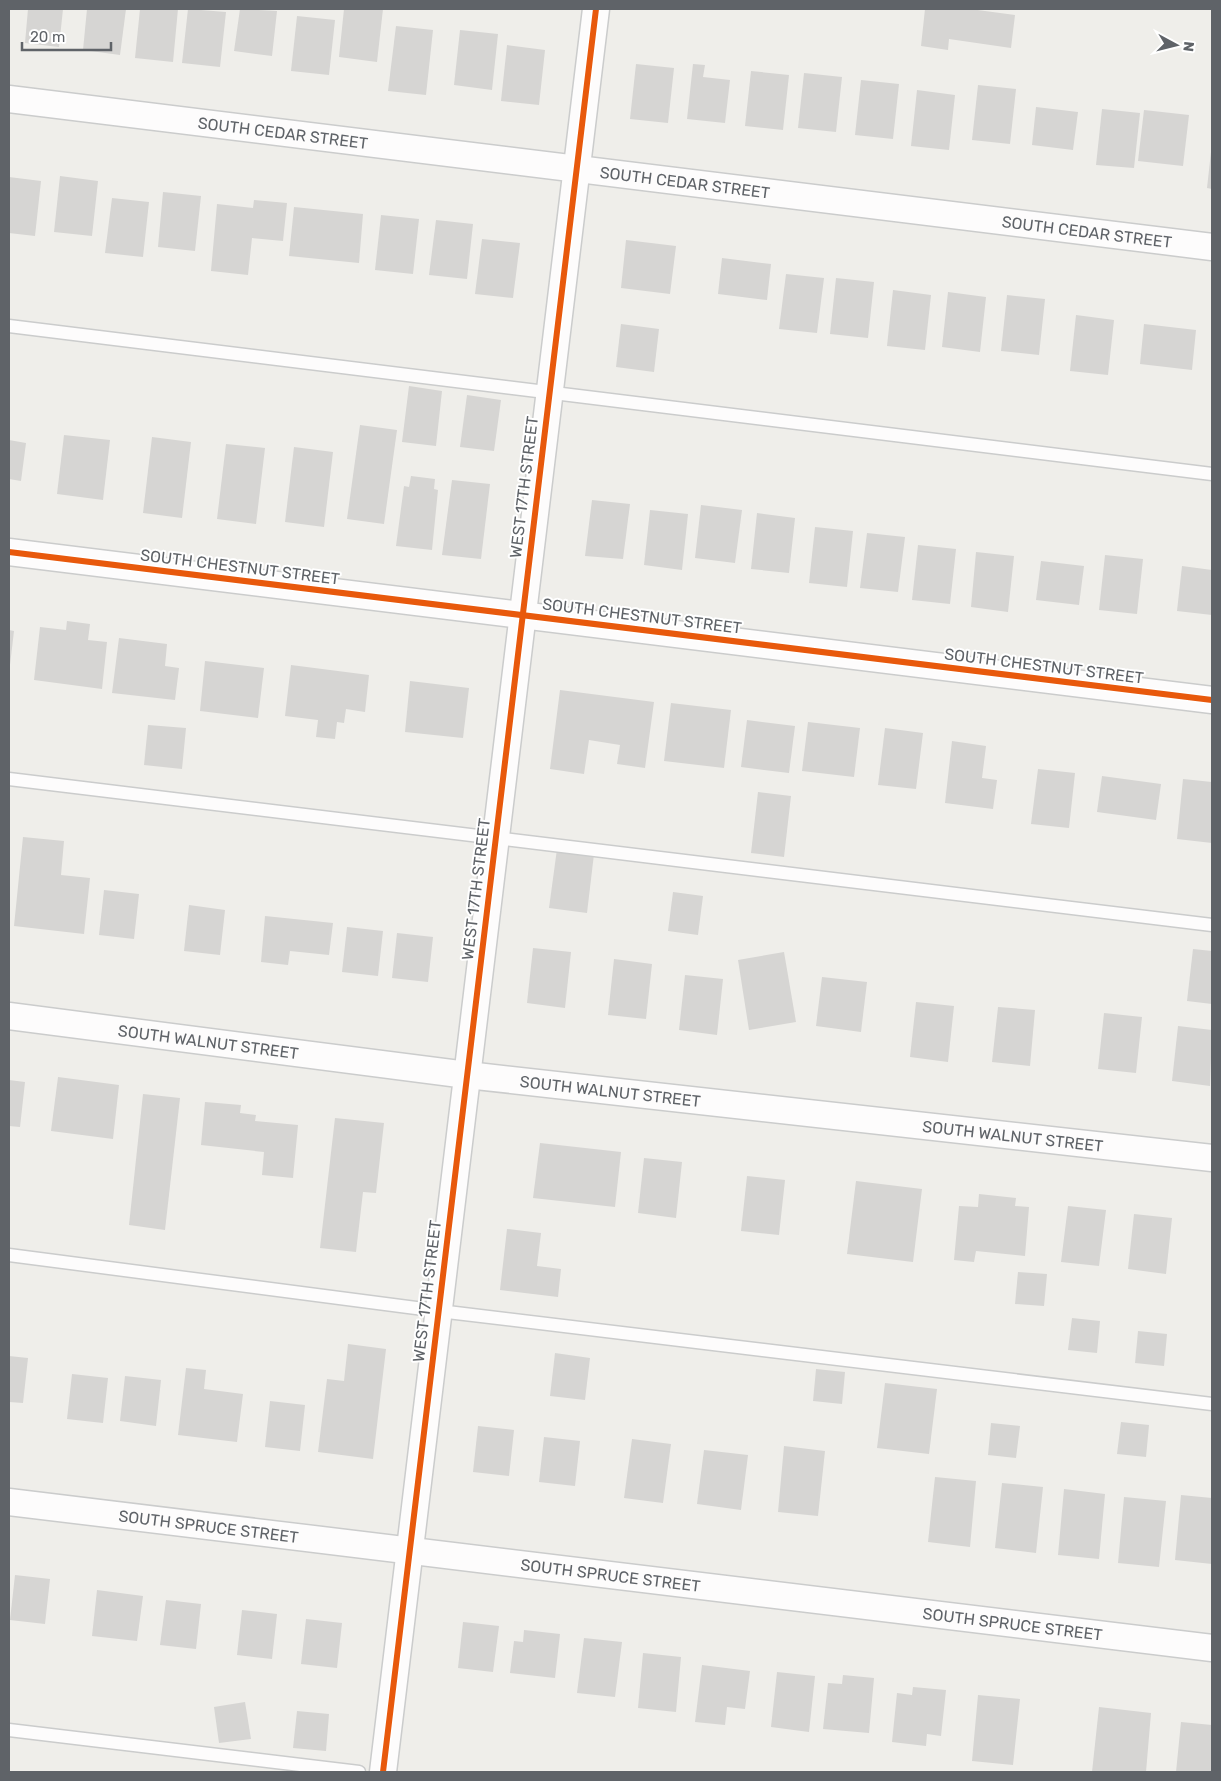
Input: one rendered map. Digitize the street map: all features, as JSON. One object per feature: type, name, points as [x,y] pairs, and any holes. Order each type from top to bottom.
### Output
[{"type":"street","name":"WEST 17TH STREET","points":[[383,1772],[596,9]]},
{"type":"street","name":"SOUTH CEDAR STREET","points":[[9,99],[1212,246]]},
{"type":"street","name":"SOUTH CHESTNUT STREET","points":[[9,552],[1212,700]]},
{"type":"street","name":"SOUTH WALNUT STREET","points":[[9,1016],[467,1075],[1212,1158]]},
{"type":"street","name":"SOUTH SPRUCE STREET","points":[[9,1502],[410,1549],[1212,1648]]},
{"type":"lane","points":[[9,326],[1212,474]]},
{"type":"lane","points":[[9,779],[1212,925]]},
{"type":"lane","points":[[9,1255],[439,1312],[1212,1404]]},
{"type":"lane","points":[[9,1730],[359,1772]]},
{"type":"building","points":[[28,9],[63,9],[59,47],[25,43]]},
{"type":"building","points":[[87,9],[126,9],[120,55],[83,50]]},
{"type":"building","points":[[140,9],[178,9],[173,62],[135,58]]},
{"type":"building","points":[[188,9],[226,12],[220,67],[182,63]]},
{"type":"building","points":[[240,9],[277,11],[272,56],[234,51]]},
{"type":"building","points":[[344,9],[383,9],[377,62],[339,57]]},
{"type":"building","points":[[925,9],[970,9],[1015,15],[1011,48],[949,39],[948,50],[921,46]]},
{"type":"building","points":[[297,16],[335,20],[329,75],[291,71]]},
{"type":"building","points":[[396,26],[433,30],[426,95],[388,91]]},
{"type":"building","points":[[460,30],[498,34],[492,90],[454,85]]},
{"type":"building","points":[[507,45],[545,50],[539,105],[501,101]]},
{"type":"building","points":[[636,64],[674,68],[668,123],[630,119]]},
{"type":"building","points":[[693,64],[705,65],[703,77],[730,80],[725,123],[687,119]]},
{"type":"building","points":[[751,71],[789,75],[783,130],[745,126]]},
{"type":"building","points":[[804,73],[842,77],[836,132],[798,128]]},
{"type":"building","points":[[861,80],[899,84],[893,139],[855,135]]},
{"type":"building","points":[[978,85],[1016,89],[1010,144],[972,140]]},
{"type":"building","points":[[917,90],[955,95],[949,150],[911,146]]},
{"type":"building","points":[[1036,107],[1078,112],[1073,150],[1032,145]]},
{"type":"building","points":[[1102,109],[1140,113],[1134,168],[1096,165]]},
{"type":"building","points":[[1144,110],[1189,115],[1183,166],[1138,161]]},
{"type":"building","points":[[1212,153],[1212,189],[1207,188]]},
{"type":"building","points":[[60,176],[98,181],[92,236],[54,232]]},
{"type":"building","points":[[9,177],[41,181],[35,236],[9,233]]},
{"type":"building","points":[[163,192],[201,196],[195,251],[158,247]]},
{"type":"building","points":[[112,198],[149,202],[143,257],[105,253]]},
{"type":"building","points":[[254,200],[287,203],[283,241],[252,238],[248,275],[211,271],[217,204],[253,208]]},
{"type":"building","points":[[294,207],[363,214],[359,263],[289,256]]},
{"type":"building","points":[[381,215],[419,219],[413,274],[375,270]]},
{"type":"building","points":[[436,220],[473,224],[467,279],[429,275]]},
{"type":"building","points":[[482,239],[520,243],[513,298],[475,294]]},
{"type":"building","points":[[626,240],[676,246],[670,294],[621,288]]},
{"type":"building","points":[[722,258],[771,264],[767,300],[718,294]]},
{"type":"building","points":[[786,274],[824,278],[817,333],[779,329]]},
{"type":"building","points":[[836,278],[874,282],[868,338],[830,334]]},
{"type":"building","points":[[893,290],[931,295],[925,350],[887,346]]},
{"type":"building","points":[[948,292],[986,297],[980,352],[942,347]]},
{"type":"building","points":[[1007,295],[1045,299],[1039,355],[1001,351]]},
{"type":"building","points":[[1076,315],[1114,320],[1108,375],[1070,371]]},
{"type":"building","points":[[621,324],[659,329],[654,372],[616,367]]},
{"type":"building","points":[[1144,324],[1196,330],[1192,370],[1140,364]]},
{"type":"building","points":[[409,386],[442,391],[436,446],[402,442]]},
{"type":"building","points":[[467,395],[501,400],[494,451],[460,447]]},
{"type":"building","points":[[360,425],[397,430],[384,524],[347,519]]},
{"type":"building","points":[[64,435],[110,440],[103,500],[57,494]]},
{"type":"building","points":[[152,437],[191,442],[182,518],[143,513]]},
{"type":"building","points":[[9,440],[26,443],[21,481],[9,479]]},
{"type":"building","points":[[226,444],[265,448],[256,524],[217,519]]},
{"type":"building","points":[[294,447],[333,452],[324,527],[285,522]]},
{"type":"building","points":[[411,476],[435,479],[434,489],[438,490],[432,550],[396,546],[404,486],[409,487]]},
{"type":"building","points":[[452,480],[490,484],[481,559],[442,555]]},
{"type":"building","points":[[592,500],[630,504],[623,559],[585,556]]},
{"type":"building","points":[[701,505],[742,510],[735,563],[695,558]]},
{"type":"building","points":[[650,510],[688,514],[682,570],[644,565]]},
{"type":"building","points":[[757,513],[795,518],[789,573],[751,569]]},
{"type":"building","points":[[815,527],[853,531],[847,587],[809,583]]},
{"type":"building","points":[[867,533],[905,537],[898,592],[860,588]]},
{"type":"building","points":[[918,545],[956,549],[950,604],[912,600]]},
{"type":"building","points":[[976,552],[1014,556],[1008,612],[971,607]]},
{"type":"building","points":[[1105,555],[1143,559],[1137,614],[1099,610]]},
{"type":"building","points":[[1041,561],[1084,566],[1079,605],[1036,600]]},
{"type":"building","points":[[1182,566],[1212,570],[1212,615],[1177,611]]},
{"type":"building","points":[[67,621],[90,624],[88,640],[107,642],[102,689],[34,680],[40,627],[66,630]]},
{"type":"building","points":[[9,630],[14,631],[10,665],[9,665]]},
{"type":"building","points":[[119,638],[167,644],[165,666],[179,668],[175,700],[112,693]]},
{"type":"building","points":[[205,661],[264,668],[258,718],[200,711]]},
{"type":"building","points":[[291,665],[369,675],[365,712],[346,709],[344,723],[337,722],[335,739],[316,737],[318,720],[285,716]]},
{"type":"building","points":[[410,681],[469,688],[463,738],[405,732]]},
{"type":"building","points":[[560,690],[654,702],[645,768],[617,764],[620,745],[589,740],[584,774],[550,769]]},
{"type":"building","points":[[671,703],[731,710],[724,768],[664,761]]},
{"type":"building","points":[[747,720],[795,726],[789,773],[741,767]]},
{"type":"building","points":[[808,722],[860,728],[854,777],[802,771]]},
{"type":"building","points":[[148,725],[186,728],[182,769],[144,765]]},
{"type":"building","points":[[885,728],[923,733],[916,789],[878,785]]},
{"type":"building","points":[[952,741],[986,746],[982,778],[997,780],[993,809],[945,803]]},
{"type":"building","points":[[1038,769],[1075,773],[1069,828],[1031,824]]},
{"type":"building","points":[[1102,776],[1161,784],[1156,820],[1097,812]]},
{"type":"building","points":[[1183,779],[1212,782],[1212,843],[1177,839]]},
{"type":"building","points":[[758,792],[791,796],[784,857],[751,853]]},
{"type":"building","points":[[23,837],[64,841],[61,875],[90,878],[84,934],[14,926]]},
{"type":"building","points":[[557,849],[594,854],[587,913],[549,908]]},
{"type":"building","points":[[104,890],[139,894],[134,939],[99,935]]},
{"type":"building","points":[[673,892],[703,896],[698,935],[668,931]]},
{"type":"building","points":[[189,905],[225,910],[220,955],[184,951]]},
{"type":"building","points":[[265,916],[333,923],[329,955],[290,951],[288,965],[261,962]]},
{"type":"building","points":[[347,927],[383,931],[378,976],[342,972]]},
{"type":"building","points":[[397,933],[433,937],[428,982],[392,978]]},
{"type":"building","points":[[533,948],[571,952],[565,1008],[527,1003]]},
{"type":"building","points":[[1193,949],[1212,951],[1212,1004],[1187,1001]]},
{"type":"building","points":[[784,952],[796,1022],[749,1030],[738,960]]},
{"type":"building","points":[[614,959],[652,964],[646,1019],[608,1015]]},
{"type":"building","points":[[685,975],[723,979],[717,1035],[679,1030]]},
{"type":"building","points":[[822,977],[867,982],[861,1032],[816,1026]]},
{"type":"building","points":[[916,1002],[954,1006],[948,1062],[910,1057]]},
{"type":"building","points":[[998,1007],[1035,1010],[1030,1066],[992,1062]]},
{"type":"building","points":[[1104,1013],[1142,1017],[1136,1073],[1098,1069]]},
{"type":"building","points":[[1178,1026],[1212,1030],[1210,1086],[1172,1081]]},
{"type":"building","points":[[58,1077],[119,1085],[113,1139],[51,1131]]},
{"type":"building","points":[[9,1080],[25,1082],[20,1127],[9,1126]]},
{"type":"building","points":[[143,1094],[180,1098],[165,1230],[129,1225]]},
{"type":"building","points":[[205,1102],[241,1105],[240,1113],[256,1115],[255,1121],[298,1125],[293,1178],[262,1175],[264,1152],[201,1145]]},
{"type":"building","points":[[335,1118],[384,1123],[376,1193],[363,1192],[356,1252],[320,1248]]},
{"type":"building","points":[[540,1143],[621,1152],[615,1207],[533,1198]]},
{"type":"building","points":[[644,1158],[682,1162],[676,1218],[638,1213]]},
{"type":"building","points":[[747,1176],[785,1180],[779,1235],[741,1231]]},
{"type":"building","points":[[856,1181],[922,1189],[913,1262],[847,1254]]},
{"type":"building","points":[[979,1194],[1016,1198],[1015,1206],[1029,1207],[1025,1256],[976,1251],[974,1262],[954,1260],[959,1206],[978,1207]]},
{"type":"building","points":[[1068,1206],[1106,1210],[1099,1266],[1061,1262]]},
{"type":"building","points":[[1134,1214],[1172,1218],[1166,1274],[1128,1269]]},
{"type":"building","points":[[507,1229],[541,1233],[537,1266],[561,1269],[558,1297],[500,1290]]},
{"type":"building","points":[[1018,1272],[1047,1274],[1044,1306],[1015,1304]]},
{"type":"building","points":[[1072,1318],[1100,1321],[1097,1353],[1068,1350]]},
{"type":"building","points":[[1138,1331],[1167,1334],[1164,1366],[1135,1363]]},
{"type":"building","points":[[348,1344],[386,1349],[373,1459],[318,1452],[327,1379],[344,1381]]},
{"type":"building","points":[[555,1353],[590,1358],[585,1400],[550,1396]]},
{"type":"building","points":[[9,1356],[28,1358],[23,1403],[9,1402]]},
{"type":"building","points":[[186,1368],[206,1370],[204,1389],[243,1394],[237,1442],[178,1435]]},
{"type":"building","points":[[816,1369],[845,1372],[842,1404],[813,1401]]},
{"type":"building","points":[[72,1374],[108,1378],[103,1423],[67,1419]]},
{"type":"building","points":[[125,1376],[161,1380],[156,1426],[120,1421]]},
{"type":"building","points":[[885,1383],[937,1389],[929,1454],[877,1448]]},
{"type":"building","points":[[270,1401],[305,1405],[300,1451],[265,1447]]},
{"type":"building","points":[[1121,1422],[1149,1425],[1146,1457],[1117,1454]]},
{"type":"building","points":[[991,1423],[1020,1426],[1016,1458],[988,1455]]},
{"type":"building","points":[[478,1426],[514,1430],[509,1476],[473,1472]]},
{"type":"building","points":[[544,1437],[580,1441],[575,1486],[539,1482]]},
{"type":"building","points":[[632,1439],[671,1444],[663,1503],[624,1498]]},
{"type":"building","points":[[784,1446],[825,1451],[818,1516],[778,1512]]},
{"type":"building","points":[[704,1450],[748,1455],[741,1510],[697,1504]]},
{"type":"building","points":[[935,1477],[976,1481],[970,1547],[928,1542]]},
{"type":"building","points":[[1002,1483],[1043,1487],[1036,1553],[995,1548]]},
{"type":"building","points":[[1064,1489],[1105,1494],[1099,1559],[1058,1555]]},
{"type":"building","points":[[1181,1495],[1212,1498],[1212,1564],[1175,1560]]},
{"type":"building","points":[[1124,1497],[1166,1501],[1159,1567],[1118,1563]]},
{"type":"building","points":[[15,1575],[50,1579],[45,1624],[10,1620]]},
{"type":"building","points":[[97,1590],[143,1596],[137,1641],[92,1636]]},
{"type":"building","points":[[166,1600],[201,1604],[196,1649],[160,1645]]},
{"type":"building","points":[[242,1610],[277,1614],[272,1659],[237,1655]]},
{"type":"building","points":[[306,1619],[342,1623],[337,1668],[301,1664]]},
{"type":"building","points":[[463,1622],[499,1626],[493,1672],[458,1668]]},
{"type":"building","points":[[524,1630],[560,1634],[555,1678],[510,1673],[514,1641],[523,1642]]},
{"type":"building","points":[[584,1638],[622,1642],[615,1697],[577,1693]]},
{"type":"building","points":[[643,1653],[681,1657],[676,1712],[638,1708]]},
{"type":"building","points":[[702,1665],[750,1671],[745,1709],[727,1707],[725,1725],[695,1722]]},
{"type":"building","points":[[777,1672],[815,1676],[809,1732],[771,1727]]},
{"type":"building","points":[[843,1675],[874,1678],[869,1733],[823,1729],[828,1683],[842,1684]]},
{"type":"building","points":[[913,1687],[946,1690],[941,1736],[927,1734],[926,1746],[892,1742],[897,1693],[912,1695]]},
{"type":"building","points":[[978,1695],[1020,1699],[1013,1765],[972,1761]]},
{"type":"building","points":[[245,1702],[251,1739],[219,1743],[214,1707]]},
{"type":"building","points":[[1099,1707],[1151,1713],[1146,1772],[1092,1772]]},
{"type":"building","points":[[297,1711],[329,1714],[326,1751],[293,1748]]},
{"type":"building","points":[[1181,1722],[1212,1725],[1212,1772],[1176,1772]]},
{"type":"cycle path","points":[[383,1772],[596,9]]},
{"type":"cycle path","points":[[9,552],[1212,700]]}]
